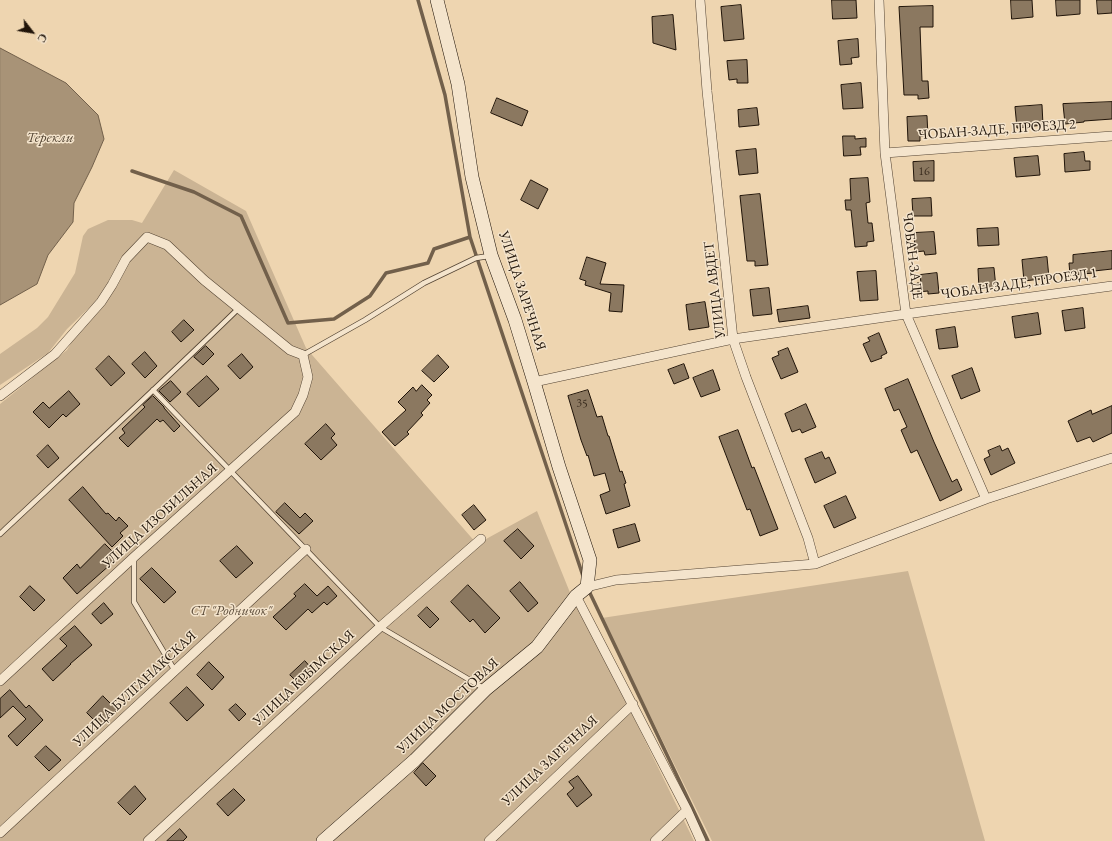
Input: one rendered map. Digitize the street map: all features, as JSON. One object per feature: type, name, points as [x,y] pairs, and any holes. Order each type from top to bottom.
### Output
[{"type":"street","name":"УЛИЦА ЗАРЕЧНАЯ","points":[[436,0],[458,84],[472,177],[491,255],[515,320],[559,467],[590,560],[587,587]]},
{"type":"street","name":"УЛИЦА АВДЕТ","points":[[700,0],[733,339],[746,377],[808,538],[815,564]]},
{"type":"street","name":"ЧОБАН-ЗАДЕ","points":[[879,0],[885,153],[906,314],[986,499]]},
{"type":"street","name":"ЧОБАН-ЗАДЕ, ПРОЕЗД 2","points":[[885,153],[1112,136]]},
{"type":"street","points":[[0,396],[55,354],[101,302],[126,259],[147,237],[167,245],[204,280],[290,350],[302,355]]},
{"type":"street","name":"ЧОБАН-ЗАДЕ, ПРОЕЗД 1","points":[[534,382],[733,339],[1112,286]]},
{"type":"street","name":"УЛИЦА ИЗОБИЛЬНАЯ","points":[[0,681],[134,557],[295,412],[303,395],[308,377],[302,355]]},
{"type":"street","points":[[587,587],[616,580],[815,564],[986,499],[1112,458]]},
{"type":"street","name":"УЛИЦА КРЫМСКАЯ","points":[[148,841],[380,627],[481,539]]},
{"type":"street","name":"УЛИЦА БУЛГАНАКСКАЯ","points":[[0,833],[306,549]]},
{"type":"street","name":"УЛИЦА МОСТОВАЯ","points":[[323,841],[415,760],[486,690],[537,647],[576,596],[587,587]]},
{"type":"street","points":[[576,596],[633,704],[687,810],[701,841]]},
{"type":"street","name":"УЛИЦА ЗАРЕЧНАЯ","points":[[489,841],[633,704]]},
{"type":"street","points":[[655,841],[687,810]]},
{"type":"lane","points":[[302,355],[365,320],[424,283],[476,258],[491,255]]},
{"type":"lane","points":[[0,534],[185,361],[239,308]]},
{"type":"lane","points":[[153,390],[380,627],[486,690]]},
{"type":"lane","points":[[134,557],[134,602],[175,671]]},
{"type":"green space","name":"СТ \"Родничок\"","points":[[174,170],[246,211],[306,348],[477,544],[537,511],[573,600],[629,708],[694,841],[0,841],[0,404],[67,350],[96,301],[67,329],[48,353],[0,385],[0,354],[37,328],[48,317],[75,273],[83,236],[88,229],[108,220],[132,220],[142,223]]},
{"type":"green space","points":[[908,571],[985,841],[712,841],[602,618]]},
{"type":"water","name":"Терекли","points":[[0,48],[66,83],[98,115],[104,139],[74,203],[73,222],[48,255],[37,284],[0,305]]},
{"type":"building","points":[[832,0],[856,0],[857,18],[833,19]]},
{"type":"building","points":[[1011,0],[1032,0],[1033,17],[1012,19]]},
{"type":"building","points":[[1056,0],[1080,0],[1080,14],[1057,16]]},
{"type":"building","points":[[1097,0],[1112,0],[1112,13],[1098,14]]},
{"type":"building","points":[[741,5],[744,39],[724,41],[721,7]]},
{"type":"building","points":[[933,6],[933,27],[920,27],[922,81],[928,81],[929,98],[918,99],[918,95],[904,95],[899,7]]},
{"type":"building","points":[[673,15],[676,50],[653,43],[652,17]]},
{"type":"building","points":[[858,39],[859,57],[851,58],[852,64],[840,65],[838,41]]},
{"type":"building","points":[[747,60],[748,83],[737,83],[737,79],[729,80],[727,61]]},
{"type":"building","points":[[861,83],[863,108],[843,109],[841,85]]},
{"type":"building","points":[[497,98],[528,111],[522,126],[491,113]]},
{"type":"building","points":[[1112,102],[1112,119],[1065,124],[1063,104]]},
{"type":"building","points":[[1042,105],[1043,125],[1017,128],[1015,107]]},
{"type":"building","points":[[757,108],[759,125],[739,127],[738,110]]},
{"type":"building","points":[[927,116],[928,136],[920,136],[920,141],[908,141],[907,117]]},
{"type":"building","points":[[843,136],[855,136],[855,139],[866,138],[866,147],[860,147],[861,155],[844,156]]},
{"type":"building","points":[[756,149],[758,173],[739,175],[736,151]]},
{"type":"building","points":[[1084,152],[1085,161],[1090,161],[1090,170],[1065,172],[1064,154]]},
{"type":"building","points":[[1038,156],[1040,175],[1016,177],[1014,158]]},
{"type":"building","points":[[934,161],[934,181],[914,181],[913,162]]},
{"type":"building","points":[[868,178],[870,202],[866,203],[868,223],[872,223],[874,241],[867,242],[867,246],[855,247],[851,210],[846,210],[845,200],[851,200],[850,179]]},
{"type":"building","points":[[531,180],[548,189],[538,209],[521,200]]},
{"type":"building","points":[[760,194],[768,265],[755,266],[755,261],[747,261],[740,196]]},
{"type":"building","points":[[931,198],[932,216],[913,216],[912,199]]},
{"type":"building","points":[[998,228],[999,245],[978,246],[977,229]]},
{"type":"building","points":[[934,232],[936,254],[925,255],[924,251],[915,252],[914,233]]},
{"type":"building","points":[[1112,251],[1112,269],[1094,271],[1094,273],[1070,275],[1069,263],[1073,263],[1073,255]]},
{"type":"building","points":[[587,257],[606,263],[600,284],[624,285],[622,312],[609,311],[611,293],[585,285],[586,281],[580,279]]},
{"type":"building","points":[[1047,257],[1049,278],[1024,281],[1022,260]]},
{"type":"building","points":[[994,268],[996,288],[979,289],[978,269]]},
{"type":"building","points":[[876,271],[878,300],[860,301],[857,272]]},
{"type":"building","points":[[937,273],[939,293],[928,294],[928,291],[918,292],[917,283],[921,283],[920,275]]},
{"type":"building","points":[[769,288],[772,314],[753,316],[750,290]]},
{"type":"building","points":[[705,302],[709,327],[689,330],[686,305]]},
{"type":"building","points":[[808,306],[810,318],[779,322],[777,310]]},
{"type":"building","points":[[1083,308],[1085,328],[1065,331],[1062,311]]},
{"type":"building","points":[[1038,313],[1041,334],[1015,338],[1012,317]]},
{"type":"building","points":[[184,320],[194,330],[181,342],[172,332]]},
{"type":"building","points":[[955,327],[958,347],[939,349],[936,330]]},
{"type":"building","points":[[879,333],[887,353],[881,356],[882,358],[871,362],[863,344],[870,341],[868,338]]},
{"type":"building","points":[[206,346],[214,354],[203,365],[194,357]]},
{"type":"building","points":[[788,348],[798,372],[781,379],[772,358],[779,355],[778,352]]},
{"type":"building","points":[[145,352],[157,366],[145,378],[132,364]]},
{"type":"building","points":[[242,354],[253,367],[240,379],[228,366]]},
{"type":"building","points":[[438,355],[449,367],[434,382],[422,371]]},
{"type":"building","points":[[109,356],[125,373],[111,386],[96,369]]},
{"type":"building","points":[[684,364],[689,378],[674,384],[668,370]]},
{"type":"building","points":[[972,368],[980,391],[961,399],[952,376]]},
{"type":"building","points":[[713,370],[720,390],[701,397],[693,378]]},
{"type":"building","points":[[207,376],[219,389],[199,407],[187,394]]},
{"type":"building","points":[[908,379],[952,482],[957,479],[962,490],[940,501],[917,450],[911,453],[901,430],[907,427],[899,409],[894,411],[885,389]]},
{"type":"building","points":[[171,381],[181,392],[170,402],[159,391]]},
{"type":"building","points":[[422,385],[432,395],[427,400],[430,403],[421,413],[423,415],[407,432],[409,434],[395,446],[382,432],[406,410],[398,402],[413,387],[416,391]]},
{"type":"building","points":[[588,390],[597,417],[602,416],[620,472],[622,471],[626,483],[624,484],[630,506],[606,514],[600,495],[610,491],[605,473],[594,476],[588,455],[587,456],[581,440],[568,396]]},
{"type":"building","points":[[69,391],[80,404],[66,417],[63,414],[49,428],[33,412],[43,402],[49,408]]},
{"type":"building","points":[[153,396],[180,426],[174,432],[163,420],[160,422],[157,419],[128,447],[119,438],[125,433],[122,429],[145,407],[143,405]]},
{"type":"building","points":[[806,404],[816,427],[802,433],[800,429],[792,432],[785,414]]},
{"type":"building","points":[[1112,406],[1112,433],[1093,442],[1090,437],[1077,442],[1068,421],[1091,410],[1092,414]]},
{"type":"building","points":[[326,424],[335,434],[331,438],[337,445],[321,460],[305,444]]},
{"type":"building","points":[[738,430],[752,468],[754,467],[778,529],[760,536],[750,509],[747,510],[719,437]]},
{"type":"building","points":[[48,445],[59,458],[48,468],[37,456]]},
{"type":"building","points":[[1000,446],[1002,451],[1008,448],[1015,463],[991,475],[984,459],[990,456],[988,451]]},
{"type":"building","points":[[822,452],[825,459],[829,457],[836,473],[815,483],[805,459]]},
{"type":"building","points":[[83,487],[106,514],[108,513],[116,521],[119,517],[128,526],[120,533],[123,536],[112,547],[69,500]]},
{"type":"building","points":[[846,496],[856,518],[834,528],[824,506]]},
{"type":"building","points":[[285,503],[300,518],[305,513],[313,521],[299,534],[276,512]]},
{"type":"building","points":[[474,505],[486,520],[474,530],[462,515]]},
{"type":"building","points":[[635,524],[640,541],[618,548],[613,530]]},
{"type":"building","points":[[518,529],[534,546],[521,559],[504,541]]},
{"type":"building","points":[[105,544],[117,556],[110,563],[111,564],[77,594],[63,578],[77,564],[80,568]]},
{"type":"building","points":[[237,546],[253,563],[236,578],[220,561]]},
{"type":"building","points":[[152,568],[176,592],[164,603],[140,579]]},
{"type":"building","points":[[520,582],[538,603],[528,612],[510,591]]},
{"type":"building","points":[[305,584],[317,596],[328,586],[337,596],[327,605],[324,602],[312,613],[308,609],[286,630],[273,617],[296,596],[294,594]]},
{"type":"building","points":[[468,585],[500,618],[485,633],[473,619],[470,622],[451,602]]},
{"type":"building","points":[[30,586],[45,600],[34,611],[20,597]]},
{"type":"building","points":[[104,603],[113,614],[101,624],[92,614]]},
{"type":"building","points":[[427,607],[439,619],[430,628],[418,616]]},
{"type":"building","points":[[75,626],[92,645],[53,681],[42,669],[67,646],[60,639]]},
{"type":"building","points":[[305,661],[314,671],[300,685],[290,675]]},
{"type":"building","points":[[209,662],[224,677],[212,690],[197,675]]},
{"type":"building","points":[[187,687],[204,705],[187,721],[170,703]]},
{"type":"building","points":[[10,690],[26,708],[29,705],[43,720],[17,746],[8,736],[26,719],[13,706],[0,718],[0,699]]},
{"type":"building","points":[[103,696],[117,710],[100,726],[87,713]]},
{"type":"building","points":[[236,704],[246,714],[239,721],[229,710]]},
{"type":"building","points":[[46,746],[61,760],[49,771],[35,757]]},
{"type":"building","points":[[423,763],[436,776],[426,786],[414,773]]},
{"type":"building","points":[[578,776],[592,795],[577,807],[567,794],[574,788],[569,782]]},
{"type":"building","points":[[135,786],[146,799],[130,815],[118,803]]},
{"type":"building","points":[[234,789],[245,800],[228,816],[217,804]]},
{"type":"building","points":[[180,829],[187,837],[183,841],[167,841]]},
{"type":"waterway","points":[[418,0],[445,95],[470,237],[583,576]]},
{"type":"waterway","points":[[132,171],[194,192],[241,216],[288,323],[334,319],[370,296],[386,273],[428,263],[434,249],[470,237]]},
{"type":"waterway","points":[[588,589],[708,841]]}]
